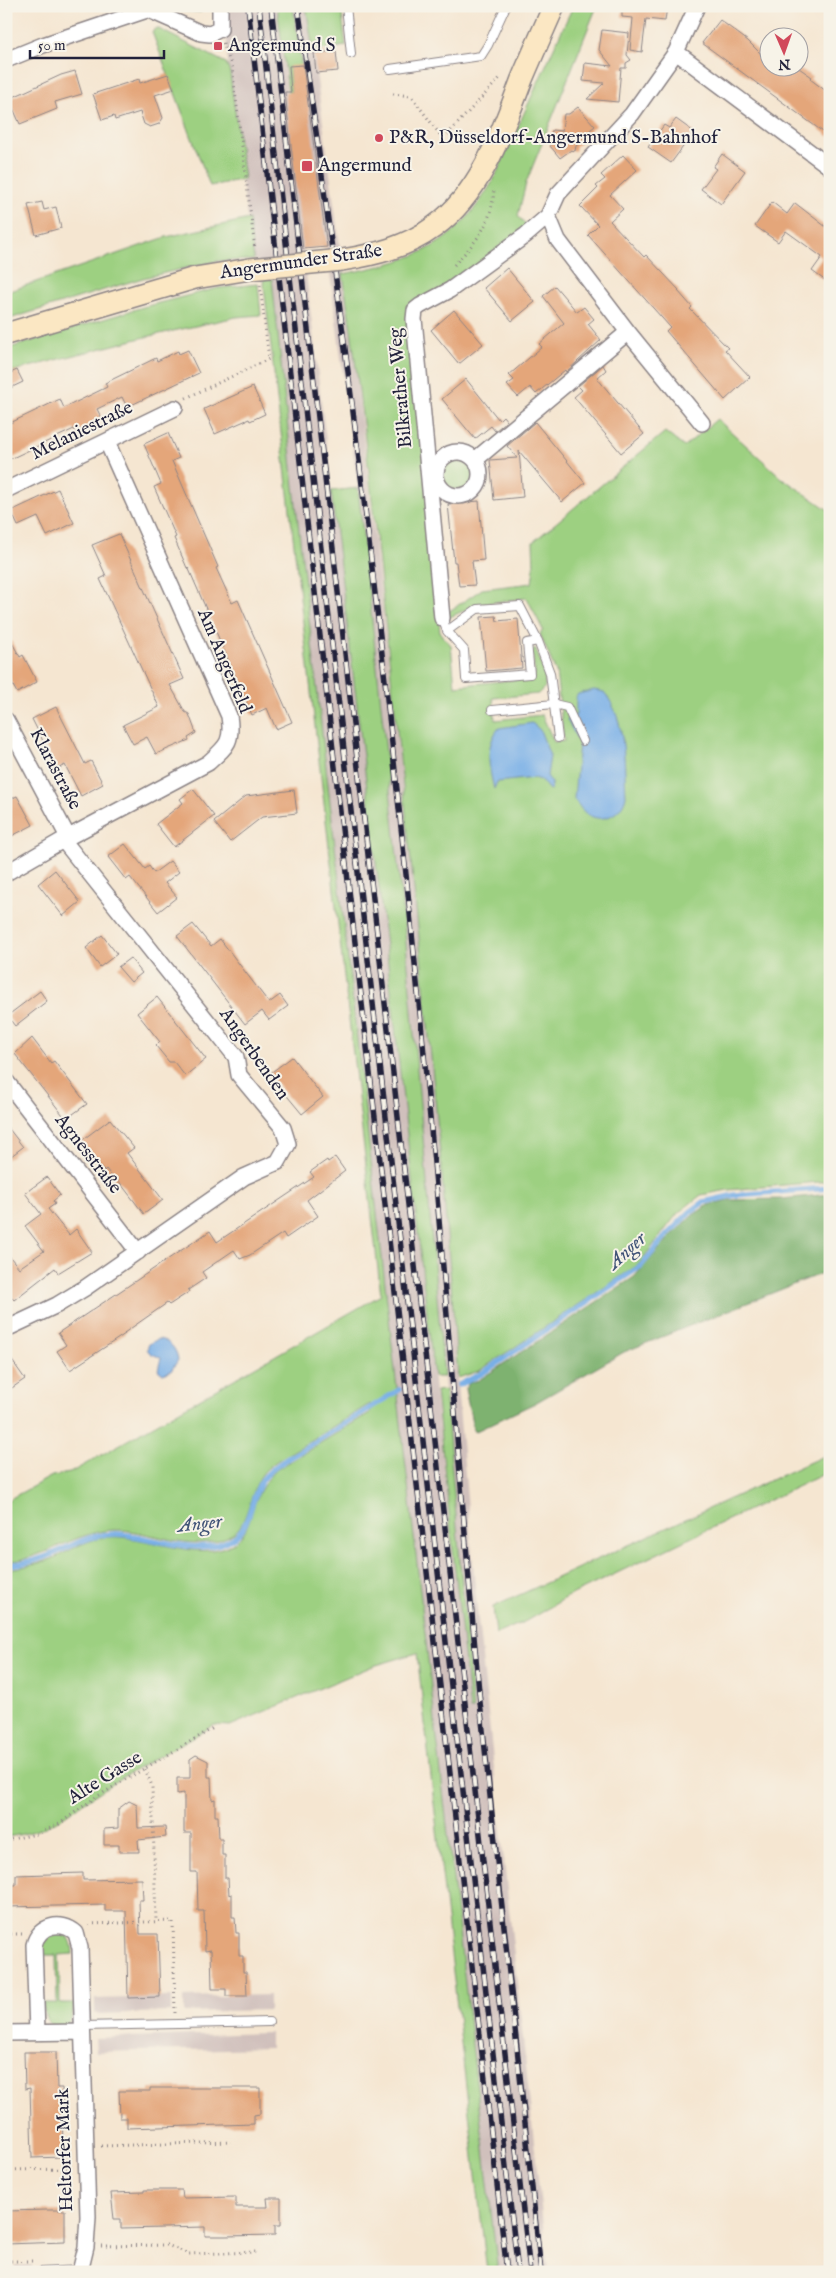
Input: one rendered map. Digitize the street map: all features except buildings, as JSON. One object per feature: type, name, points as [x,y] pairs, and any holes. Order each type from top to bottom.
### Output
[{"type":"main road","name":"Angermunder Straße","points":[[6,334],[195,278],[255,267],[342,260],[383,251],[420,236],[449,214],[462,200],[478,176],[506,122],[554,6]]},
{"type":"street","points":[[6,60],[43,45],[154,8],[201,33],[216,32],[221,25],[220,6]]},
{"type":"street","name":"Bilkrather Weg","points":[[445,625],[433,475],[414,319],[415,310],[450,290],[526,235],[548,216],[558,194],[632,114],[676,52],[697,6]]},
{"type":"street","points":[[676,52],[830,167]]},
{"type":"street","points":[[548,216],[558,240],[628,332],[702,423]]},
{"type":"street","points":[[475,460],[628,332]]},
{"type":"street","name":"Melaniestraße","points":[[6,490],[175,408]]},
{"type":"street","name":"Am Angerfeld","points":[[6,873],[65,838],[208,763],[223,750],[232,733],[229,716],[106,442]]},
{"type":"street","name":"Bilkrather Weg","points":[[450,453],[464,453],[475,460],[480,473],[476,486],[466,495],[459,496],[446,492],[440,487],[433,475],[440,462],[450,453]]},
{"type":"street","name":"Klarastraße","points":[[6,720],[65,838]]},
{"type":"street","name":"Angerbenden","points":[[6,1329],[57,1305],[138,1252],[244,1177],[278,1162],[288,1144],[283,1128],[239,1074],[236,1056],[65,838]]},
{"type":"street","name":"Agnesstraße","points":[[6,1081],[138,1252]]},
{"type":"street","points":[[37,2032],[35,1938],[45,1928],[53,1926],[64,1926],[76,1933]]},
{"type":"street","name":"Heltorfer Mark","points":[[76,1933],[80,1948],[88,2218],[86,2247],[80,2271]]},
{"type":"street","points":[[6,2033],[82,2029]]},
{"type":"lane","points":[[346,6],[351,54]]},
{"type":"lane","points":[[390,69],[467,60],[480,56],[488,45],[506,6]]},
{"type":"lane","points":[[538,641],[527,643],[530,674],[466,680],[464,650],[445,625],[477,609],[520,606],[538,641],[550,673],[558,738]]},
{"type":"lane","points":[[492,710],[554,704],[567,706],[583,741]]},
{"type":"lane","points":[[82,2029],[175,2024],[269,2022]]},
{"type":"lane","points":[[41,2272],[80,2271]]},
{"type":"path","points":[[175,408],[179,402],[269,359],[255,267],[233,66],[223,42],[216,32]]},
{"type":"path","points":[[393,94],[411,96],[441,136],[447,135],[506,73],[523,77]]},
{"type":"path","points":[[450,290],[453,267],[481,236],[493,205],[494,185],[478,176]]},
{"type":"path","name":"Alte Gasse","points":[[6,1840],[37,1834],[59,1824],[96,1797],[215,1727]]},
{"type":"path","points":[[145,1769],[152,1786],[156,1921]]},
{"type":"path","points":[[76,1933],[86,1924],[172,1921],[175,2024]]},
{"type":"path","points":[[85,2146],[231,2142]]},
{"type":"path","points":[[6,2170],[86,2168]]},
{"type":"path","points":[[86,2247],[167,2245],[189,2254],[256,2252]]},
{"type":"shaded area","points":[[225,6],[277,6],[303,249],[385,937],[470,1710],[473,1710],[405,932],[358,488],[306,90],[293,6],[306,6],[313,51],[351,327],[426,999],[451,1279],[458,1397],[478,1619],[548,2272],[498,2272],[295,496],[272,278],[250,254],[229,86]]},
{"type":"shaded area","points":[[269,1995],[269,2010],[184,2012],[184,1997]]},
{"type":"shaded area","points":[[171,1997],[171,2012],[95,2014],[95,1999]]},
{"type":"shaded area","points":[[270,2033],[270,2048],[96,2052],[95,2038]]},
{"type":"shaded area","points":[[32,2265],[32,2272],[15,2272],[15,2266]]},
{"type":"green space","points":[[181,6],[207,6],[201,12],[183,11]]},
{"type":"green space","points":[[277,6],[293,6],[305,90],[289,66],[291,91],[288,92]]},
{"type":"green space","points":[[306,6],[341,6],[346,46],[313,51]]},
{"type":"green space","points":[[573,6],[597,6],[526,183],[518,216],[530,230],[412,309],[440,633],[451,645],[455,686],[532,678],[535,674],[532,651],[535,648],[545,672],[545,687],[538,694],[493,698],[495,720],[542,715],[554,742],[564,741],[556,672],[540,634],[543,630],[527,598],[478,604],[448,618],[448,612],[482,589],[532,583],[534,568],[533,542],[665,432],[684,447],[717,419],[782,478],[830,511],[830,1181],[728,1190],[701,1195],[678,1213],[638,1265],[479,1371],[458,1378],[438,1128],[422,961],[371,493],[343,274],[392,263],[412,256],[447,236],[463,222],[493,181]]},
{"type":"green space","points":[[157,28],[226,63],[230,73],[244,179],[210,186],[152,32]]},
{"type":"green space","points":[[249,219],[254,260],[217,261],[143,278],[6,320],[6,290],[7,292],[166,237]]},
{"type":"green space","points":[[263,278],[272,278],[295,496],[498,2272],[487,2272],[417,1653],[373,1666],[230,1726],[214,1725],[109,1785],[63,1817],[45,1827],[6,1837],[6,1569],[46,1561],[88,1542],[108,1537],[122,1537],[170,1547],[203,1550],[218,1549],[232,1544],[238,1540],[246,1529],[261,1490],[276,1470],[371,1412],[370,1404],[268,1468],[259,1479],[239,1528],[221,1540],[192,1543],[119,1530],[104,1531],[76,1539],[35,1556],[6,1562],[6,1501],[52,1476],[70,1473],[381,1295]]},
{"type":"green space","points":[[258,284],[261,315],[236,317],[137,339],[6,373],[6,349],[143,307],[218,288]]},
{"type":"green space","points":[[458,458],[469,463],[474,474],[469,485],[458,490],[447,485],[442,474],[447,463]]},
{"type":"green space","points":[[358,488],[405,932],[444,1377],[434,1377],[385,937],[331,491]]},
{"type":"green space","points":[[830,1194],[830,1270],[624,1352],[535,1403],[474,1432],[465,1389],[469,1383],[479,1380],[634,1277],[669,1238],[693,1215],[708,1205],[728,1200],[782,1199]]},
{"type":"green space","points":[[445,1390],[473,1710],[470,1710],[436,1391]]},
{"type":"green space","points":[[830,1453],[830,1471],[569,1596],[526,1621],[496,1634],[493,1607]]},
{"type":"green space","points":[[58,1933],[68,1937],[73,1954],[59,1955],[60,2003],[74,2003],[70,2021],[59,2027],[48,2021],[44,2013],[43,2003],[57,2003],[56,1955],[42,1955],[41,1946],[47,1936]]},
{"type":"water","points":[[594,690],[604,692],[611,703],[620,728],[624,755],[626,796],[621,808],[606,818],[593,817],[585,813],[574,799],[579,743],[567,719],[576,715],[576,697],[578,694]]},
{"type":"water","points":[[532,723],[540,730],[550,756],[547,776],[552,783],[551,789],[549,790],[541,780],[534,778],[497,782],[494,789],[489,758],[494,735],[499,728]]},
{"type":"water","points":[[158,1339],[166,1341],[172,1346],[178,1360],[171,1371],[163,1374],[158,1370],[161,1358],[150,1353],[147,1349],[149,1344]]},
{"type":"waterway","name":"Anger","points":[[459,1385],[481,1374],[641,1266],[666,1236],[690,1212],[704,1202],[735,1195],[830,1188]]},
{"type":"waterway","name":"Anger","points":[[6,1565],[26,1563],[51,1555],[86,1539],[109,1534],[131,1536],[176,1545],[206,1547],[220,1544],[233,1538],[244,1526],[259,1486],[268,1473],[286,1459],[399,1390]]},
{"type":"railway","points":[[248,6],[507,2272]]},
{"type":"railway","points":[[259,6],[518,2272]]},
{"type":"railway","points":[[271,6],[530,2272]]},
{"type":"railway","points":[[298,6],[369,540],[399,807],[433,1153],[480,1702],[541,2272]]},
{"type":"place","name":"Angermund S","points":[[218,46]]},
{"type":"place","name":"P&R, Düsseldorf-Angermund S-Bahnhof","points":[[379,138]]},
{"type":"place","name":"Angermund","points":[[307,166]]}]
